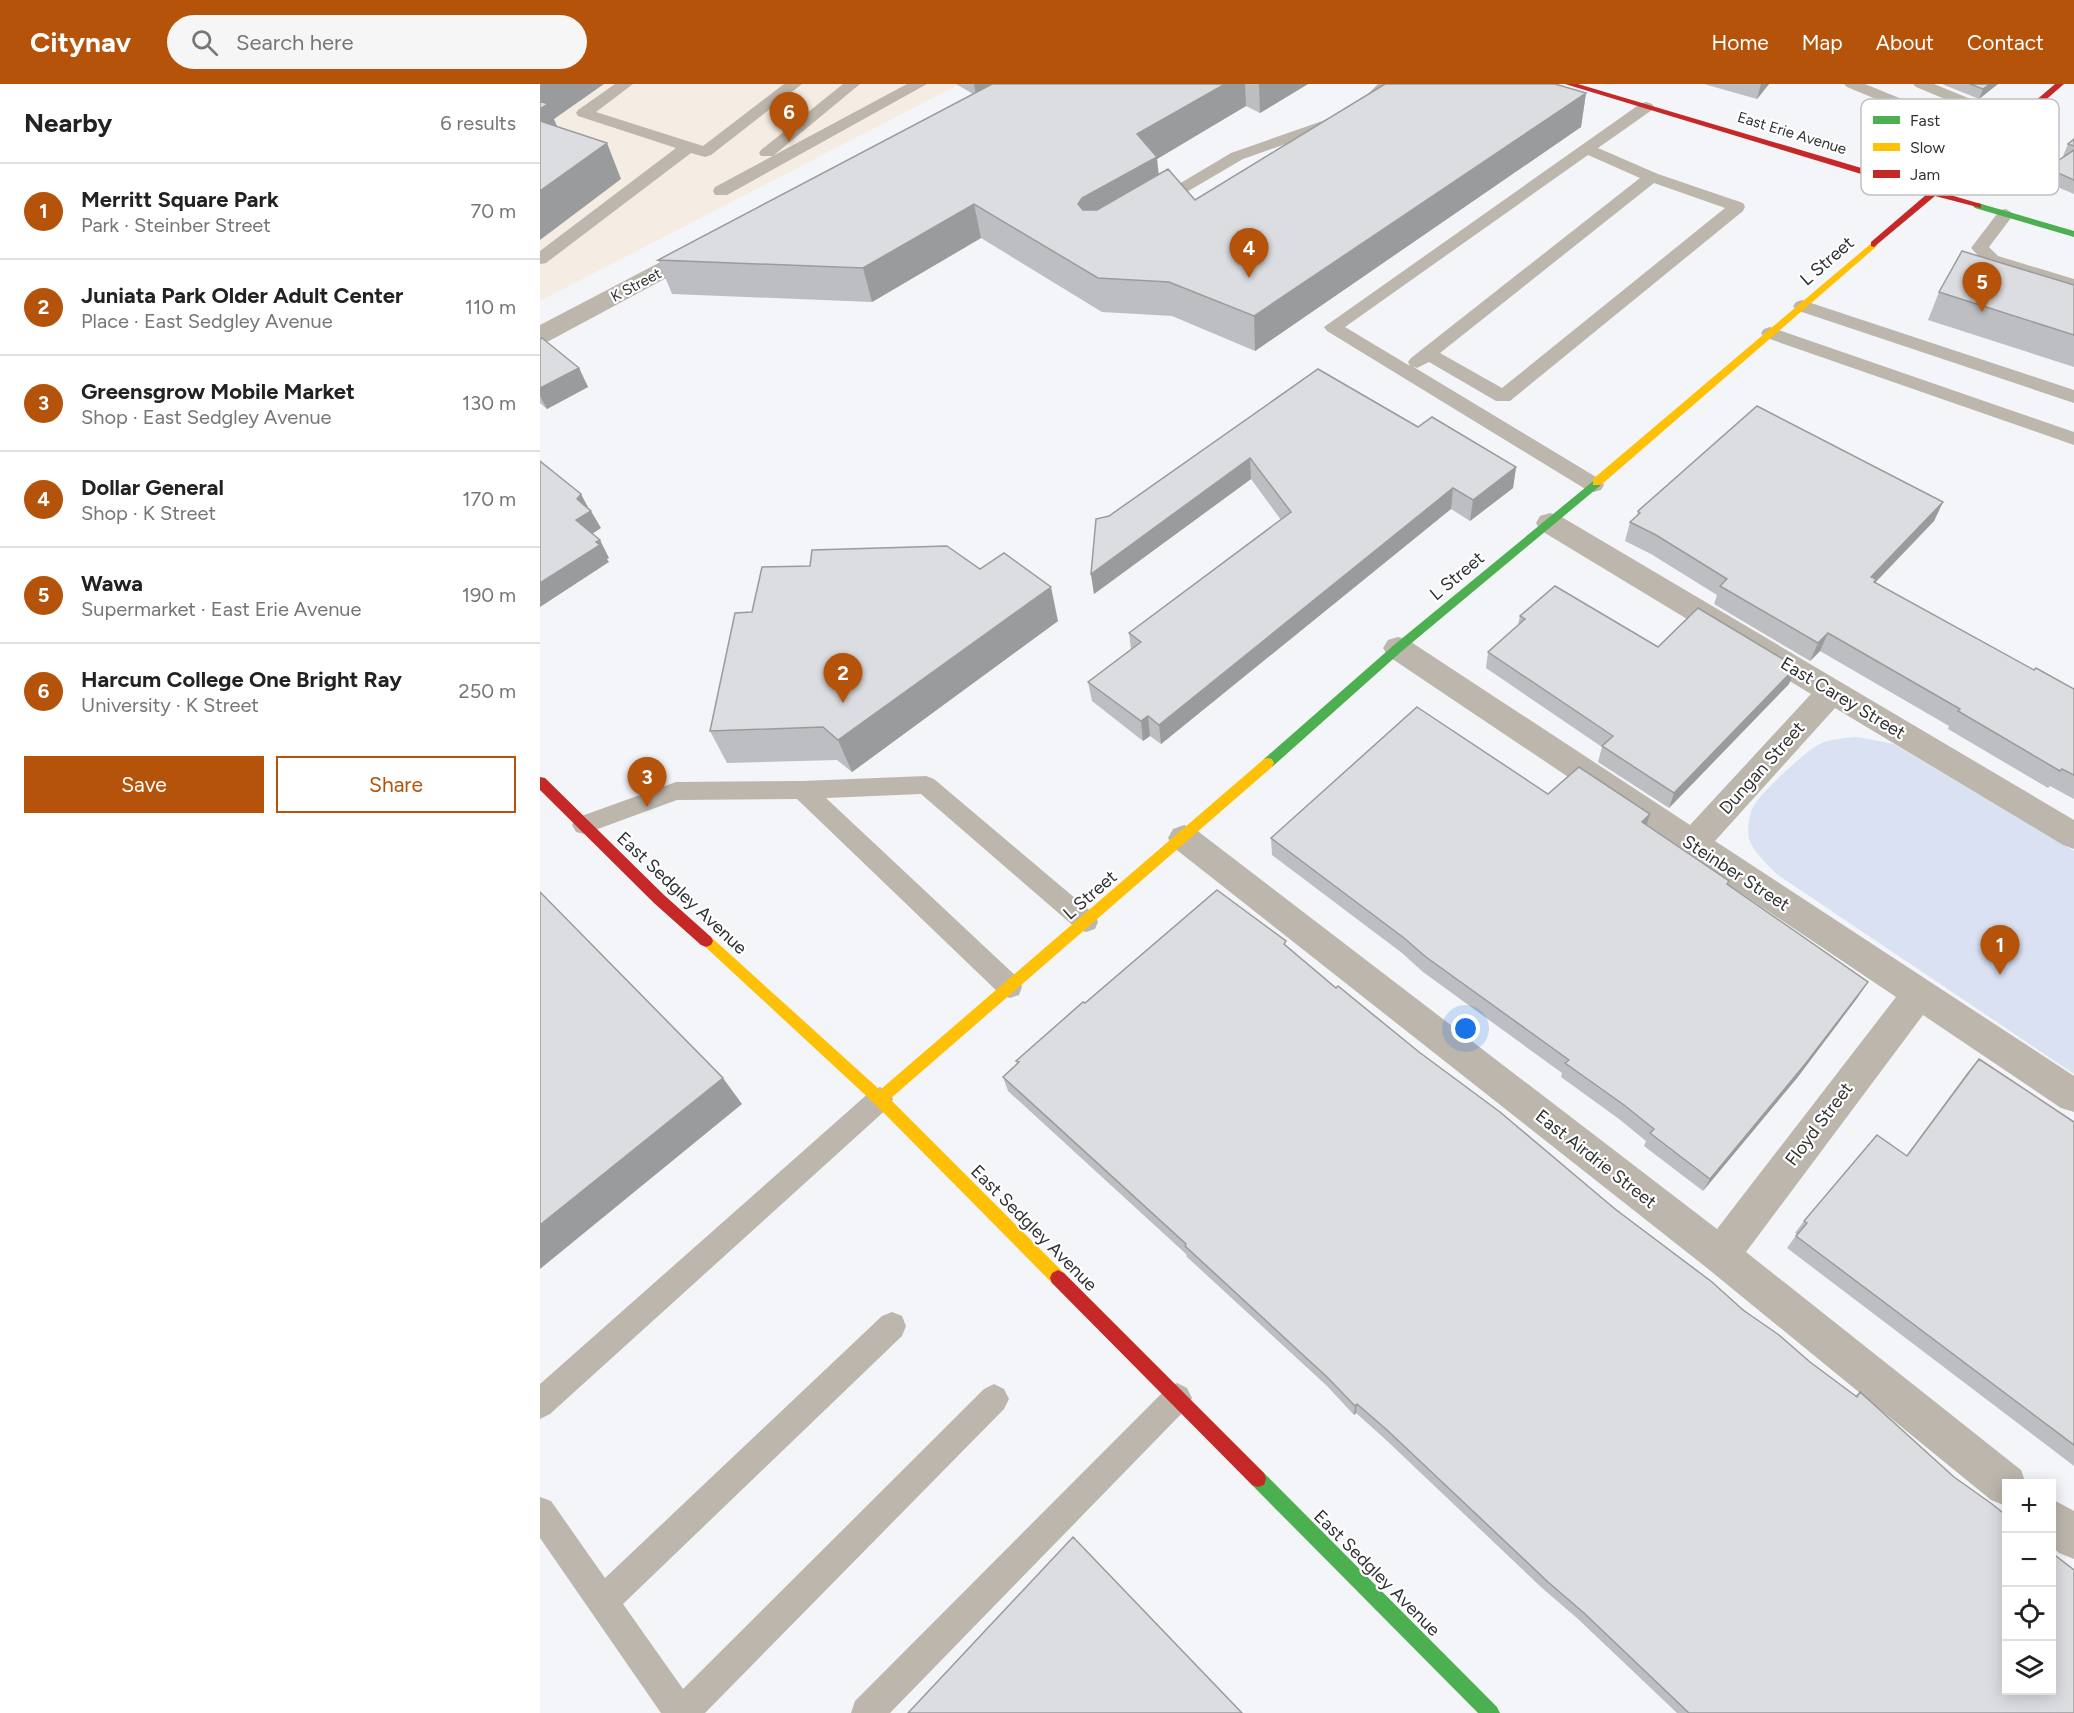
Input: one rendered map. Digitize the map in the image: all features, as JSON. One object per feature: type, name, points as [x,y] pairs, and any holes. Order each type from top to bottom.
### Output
[{"type":"street","name":"East Erie Avenue","points":[[1569,84],[1861,171]]},
{"type":"street","name":"L Street","points":[[2043,99],[2060,84]]},
{"type":"street","name":"L Street","points":[[880,1099],[1184,838],[1398,648],[1550,523],[1932,195]]},
{"type":"street","name":"East Erie Avenue","points":[[1941,195],[2074,234]]},
{"type":"street","name":"K Street","points":[[540,335],[728,237]]},
{"type":"street","name":"East Carey Street","points":[[1550,523],[2074,836]]},
{"type":"street","name":"Steinber Street","points":[[1398,648],[2074,1096]]},
{"type":"street","name":"Dungan Street","points":[[1692,844],[1831,692]]},
{"type":"street","name":"East Sedgley Avenue","points":[[540,782],[659,899],[880,1099],[1491,1713]]},
{"type":"street","name":"East Airdrie Street","points":[[1184,838],[1720,1255],[2002,1481]]},
{"type":"street","name":"Floyd Street","points":[[1720,1255],[1919,993]]},
{"type":"street","points":[[2056,1524],[2074,1538]]},
{"type":"lane","points":[[625,84],[584,113],[705,152],[794,84]]},
{"type":"lane","points":[[852,84],[721,191],[919,84]]},
{"type":"lane","points":[[1145,208],[1237,156],[1357,114],[1387,84]]},
{"type":"lane","points":[[1852,84],[1888,99]]},
{"type":"lane","points":[[1921,84],[1958,99]]},
{"type":"lane","points":[[1594,485],[1333,327],[1646,107]]},
{"type":"lane","points":[[540,259],[688,147]]},
{"type":"lane","points":[[1428,354],[1503,397],[1737,207],[1652,177],[1587,148]]},
{"type":"lane","points":[[1406,371],[1652,177]]},
{"type":"lane","points":[[2006,214],[1980,248],[1992,260],[2074,285]]},
{"type":"lane","points":[[1802,306],[2074,397]]},
{"type":"lane","points":[[1770,333],[2074,439]]},
{"type":"lane","points":[[584,825],[676,790],[802,790],[926,786],[1086,922]]},
{"type":"lane","points":[[802,790],[1010,987]]},
{"type":"lane","points":[[540,1404],[880,1099]]},
{"type":"lane","points":[[602,1602],[892,1326]]},
{"type":"lane","points":[[867,1713],[1177,1398]]},
{"type":"lane","points":[[540,1512],[681,1713],[994,1399]]},
{"type":"shaded area","points":[[540,84],[960,84],[540,301]]},
{"type":"shaded area","points":[[1857,737],[1894,744],[2074,851],[2074,1074],[1778,875],[1754,849],[1748,835],[1749,818],[1753,807],[1763,793],[1816,746],[1831,740]]},
{"type":"building","points":[[992,84],[1225,84],[1137,134],[1157,157],[1082,198],[1078,204],[1083,210],[1097,210],[1168,169],[1195,200],[1385,84],[1555,84],[1586,93],[1254,316],[1169,282],[1098,278],[974,204],[863,268],[658,260]]},
{"type":"building","points":[[1970,84],[1990,84],[1983,89]]},
{"type":"building","points":[[540,101],[548,104],[540,109]]},
{"type":"building","points":[[540,121],[607,143],[540,191]]},
{"type":"building","points":[[2074,150],[2074,180],[2059,173],[2059,160]]},
{"type":"building","points":[[1962,251],[2074,285],[2074,335],[1939,292]]},
{"type":"building","points":[[542,338],[579,368],[540,388],[540,339]]},
{"type":"building","points":[[1318,369],[1418,427],[1432,417],[1516,467],[1473,500],[1453,488],[1159,725],[1148,716],[1141,721],[1088,682],[1141,642],[1129,633],[1291,512],[1250,458],[1091,574],[1096,519],[1109,516]]},
{"type":"building","points":[[1757,406],[1943,502],[1871,577],[1876,579],[1874,582],[2034,670],[2036,668],[2074,689],[2074,775],[2062,769],[2060,771],[1958,711],[1960,709],[1828,633],[1818,643],[1720,586],[1727,579],[1656,535],[1630,522],[1640,513],[1638,511]]},
{"type":"building","points":[[540,461],[581,494],[577,499],[591,511],[576,520],[600,540],[596,542],[600,545],[540,583]]},
{"type":"building","points":[[947,546],[980,569],[1004,553],[1051,587],[838,740],[823,727],[710,731],[735,613],[752,612],[762,567],[810,566],[812,550]]},
{"type":"building","points":[[1555,586],[1658,647],[1698,608],[1796,667],[1674,793],[1602,746],[1613,736],[1488,652],[1525,619],[1520,616]]},
{"type":"building","points":[[1417,707],[1548,794],[1579,767],[1650,814],[1642,822],[1729,881],[1727,884],[1868,982],[1806,1063],[1710,1179],[1650,1133],[1654,1129],[1624,1105],[1565,1063],[1569,1060],[1426,957],[1271,838]]},
{"type":"building","points":[[1217,890],[1286,941],[1284,944],[1336,988],[1338,986],[1419,1052],[1500,1112],[1615,1209],[1712,1282],[1743,1310],[1779,1335],[1810,1362],[1857,1397],[1860,1392],[1954,1477],[2002,1512],[2002,1695],[2056,1695],[2056,1556],[2074,1570],[2074,1713],[1689,1713],[1387,1430],[1357,1404],[1355,1406],[1327,1377],[1185,1246],[1186,1244],[1003,1077],[1019,1062],[1016,1061],[1083,1002],[1085,1003]]},
{"type":"building","points":[[540,892],[723,1078],[540,1225]]},
{"type":"building","points":[[1979,1059],[2074,1122],[2074,1445],[1796,1236],[1807,1223],[1804,1221],[1877,1135],[1907,1156]]},
{"type":"building","points":[[1073,1537],[1242,1713],[908,1713]]},
{"type":"traffic: fast","points":[[1978,206],[2074,234]]},
{"type":"traffic: fast","points":[[1268,763],[1398,648],[1597,482]]},
{"type":"traffic: fast","points":[[1258,1479],[1491,1713]]},
{"type":"traffic: slow","points":[[1597,482],[1874,244]]},
{"type":"traffic: slow","points":[[880,1099],[1268,763]]},
{"type":"traffic: slow","points":[[706,941],[880,1099],[1058,1278]]},
{"type":"traffic: jam","points":[[1569,84],[1861,171]]},
{"type":"traffic: jam","points":[[2043,99],[2060,84]]},
{"type":"traffic: jam","points":[[1874,244],[1931,195]]},
{"type":"traffic: jam","points":[[1941,195],[1978,206]]},
{"type":"traffic: jam","points":[[540,782],[659,899],[706,941]]},
{"type":"traffic: jam","points":[[1058,1278],[1258,1479]]},
{"type":"place","name":"Harcum College One Bright Ray","points":[[789,142]]},
{"type":"place","name":"Dollar General","points":[[1249,278]]},
{"type":"place","name":"Wawa","points":[[1982,312]]},
{"type":"place","name":"Juniata Park Older Adult Center","points":[[843,703]]},
{"type":"place","name":"Greensgrow Mobile Market","points":[[647,807]]},
{"type":"place","name":"Merritt Square Park","points":[[2000,975]]}]
